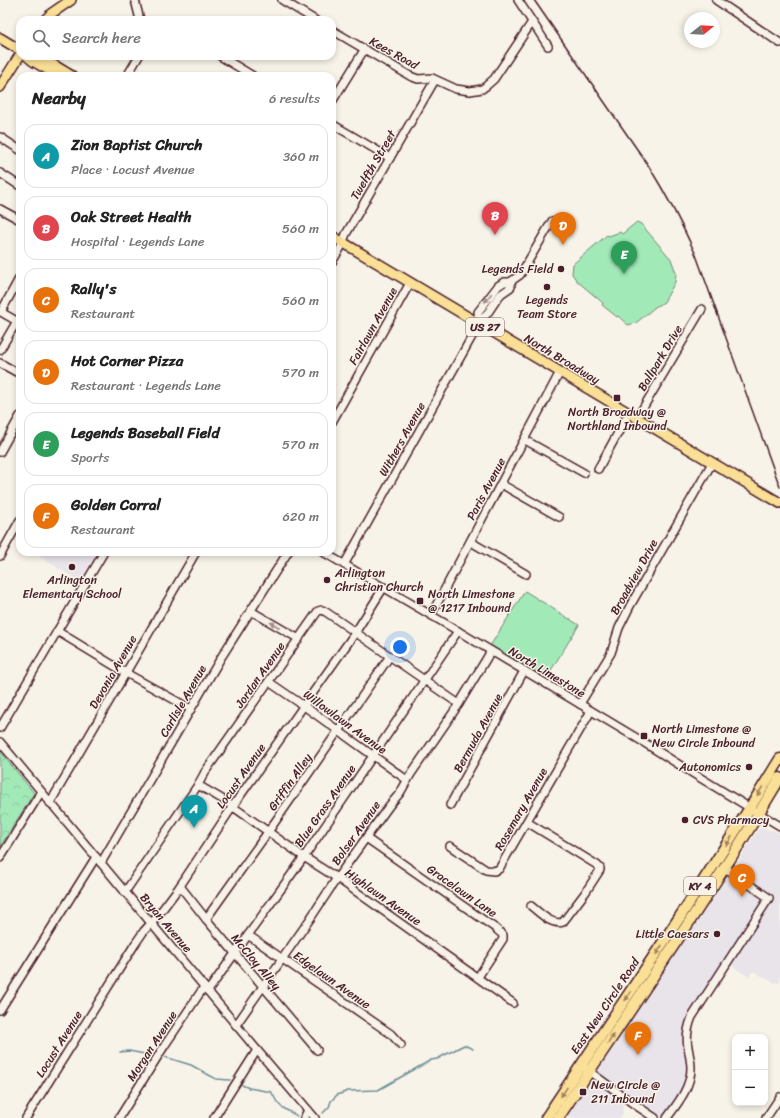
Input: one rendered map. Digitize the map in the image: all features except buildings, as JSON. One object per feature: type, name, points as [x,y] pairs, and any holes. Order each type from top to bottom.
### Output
[{"type":"highway","name":"KY 4","points":[[755,810],[780,759]]},
{"type":"highway","name":"KY 4","points":[[755,810],[780,778]]},
{"type":"highway","name":"East New Circle Road","points":[[546,1118],[585,1069],[724,867],[755,810]]},
{"type":"highway","name":"East New Circle Road","points":[[558,1118],[585,1069],[663,943],[755,810]]},
{"type":"main road","points":[[49,16],[71,0]]},
{"type":"main road","points":[[0,38],[16,48]]},
{"type":"main road","points":[[0,87],[16,60]]},
{"type":"main road","points":[[31,60],[52,72]]},
{"type":"main road","points":[[46,60],[65,72]]},
{"type":"main road","name":"North Broadway","points":[[336,238],[780,503]]},
{"type":"street","points":[[135,0],[139,16]]},
{"type":"street","points":[[282,0],[308,16]]},
{"type":"street","points":[[518,0],[548,46]]},
{"type":"street","points":[[717,0],[780,43]]},
{"type":"street","name":"Kees Road","points":[[336,32],[410,76],[418,79],[429,78],[464,91],[476,91],[494,80],[532,22]]},
{"type":"street","points":[[336,96],[364,50]]},
{"type":"street","points":[[129,72],[137,60]]},
{"type":"street","points":[[227,60],[246,72]]},
{"type":"street","name":"Twelfth Street","points":[[336,256],[342,242],[436,80]]},
{"type":"street","points":[[336,126],[390,158]]},
{"type":"street","points":[[0,137],[16,147]]},
{"type":"street","points":[[0,173],[16,183]]},
{"type":"street","points":[[0,209],[16,218]]},
{"type":"street","name":"Withers Avenue","points":[[344,565],[478,324],[478,312],[498,286],[504,282],[510,282],[520,275],[552,221]]},
{"type":"street","name":"Fairlawn Avenue","points":[[336,415],[410,283]]},
{"type":"street","points":[[16,285],[1,312],[16,321]]},
{"type":"street","name":"Ballpark Drive","points":[[637,418],[702,310]]},
{"type":"street","points":[[0,350],[16,325]]},
{"type":"street","points":[[0,363],[16,372]]},
{"type":"street","name":"Paris Avenue","points":[[431,615],[560,372]]},
{"type":"street","points":[[598,469],[629,413]]},
{"type":"street","points":[[0,452],[16,423]]},
{"type":"street","points":[[524,440],[584,474]]},
{"type":"street","name":"Broadview Drive","points":[[580,704],[611,653],[619,628],[630,606],[712,463]]},
{"type":"street","points":[[501,484],[559,517]]},
{"type":"street","points":[[0,556],[16,527]]},
{"type":"street","points":[[471,542],[526,574]]},
{"type":"street","points":[[0,728],[102,556]]},
{"type":"street","name":"Devonia Avenue","points":[[50,803],[194,556]]},
{"type":"street","name":"Carlisle Avenue","points":[[101,863],[222,656],[285,556]]},
{"type":"street","name":"North Limestone","points":[[329,556],[580,704],[780,826]]},
{"type":"street","name":"Locust Avenue","points":[[26,1118],[135,944],[180,886],[233,806],[304,706],[384,588]]},
{"type":"street","name":"Jordan Avenue","points":[[125,892],[198,786],[205,772],[318,611],[322,610],[326,612],[459,704]]},
{"type":"street","points":[[251,611],[299,639]]},
{"type":"street","points":[[57,631],[191,709]]},
{"type":"street","name":"Blue Grass Avenue","points":[[206,989],[248,935],[304,857],[458,631]]},
{"type":"street","name":"Bolser Avenue","points":[[236,1025],[337,878],[400,792],[459,704],[491,651]]},
{"type":"street","name":"Griffin Alley","points":[[206,919],[390,656]]},
{"type":"street","name":"Bermuda Avenue","points":[[450,805],[524,671]]},
{"type":"street","name":"Willowlawn Avenue","points":[[269,682],[407,780]]},
{"type":"street","name":"Rosemary Avenue","points":[[450,846],[486,870],[494,871],[499,869],[591,711]]},
{"type":"street","name":"Bryan Avenue","points":[[0,742],[315,1118]]},
{"type":"street","name":"Highlawn Avenue","points":[[198,786],[213,793],[233,806],[513,1003]]},
{"type":"street","points":[[0,858],[41,792]]},
{"type":"street","points":[[527,822],[600,868],[589,888],[563,922],[559,924],[551,921],[531,906]]},
{"type":"street","name":"Gracelawn Lane","points":[[366,838],[503,935],[503,939],[478,977]]},
{"type":"street","points":[[0,1010],[96,857]]},
{"type":"street","points":[[667,1118],[689,1082],[691,1068],[687,1040],[692,1017],[769,898],[724,867]]},
{"type":"street","name":"McCloy Alley","points":[[180,886],[234,953],[317,1050]]},
{"type":"street","name":"Edgelawn Avenue","points":[[248,935],[391,1034],[401,1045]]},
{"type":"street","name":"Morgan Avenue","points":[[119,1118],[169,1039],[206,989]]},
{"type":"street","points":[[214,1118],[257,1050]]},
{"type":"street","points":[[585,1069],[630,1102],[655,1118]]},
{"type":"street","points":[[766,1118],[780,1097]]},
{"type":"street","points":[[304,1118],[308,1110]]},
{"type":"shaded area","name":"Arlington Elementary School","points":[[39,556],[95,556],[80,581]]},
{"type":"shaded area","points":[[763,828],[780,833],[780,983],[773,982],[753,971],[749,977],[731,965],[722,965],[691,1016],[688,1067],[682,1091],[666,1114],[660,1116],[596,1074],[596,1072],[758,830]]},
{"type":"shaded area","points":[[593,1079],[622,1101],[623,1113],[620,1118],[565,1118],[590,1080]]},
{"type":"green space","points":[[637,222],[641,224],[671,259],[676,273],[675,282],[664,302],[655,307],[636,323],[628,325],[602,305],[603,303],[577,281],[572,274],[573,264],[607,235],[609,236],[620,232],[622,234]]},
{"type":"green space","points":[[525,591],[579,625],[545,680],[490,646]]},
{"type":"green space","points":[[0,751],[34,793],[0,847]]},
{"type":"waterway","points":[[323,1113],[337,1095],[348,1091],[378,1090],[431,1060],[437,1059],[464,1045],[473,1049]]},
{"type":"waterway","points":[[120,1052],[129,1051],[150,1055]]},
{"type":"waterway","points":[[165,1057],[191,1065],[216,1079],[230,1080]]},
{"type":"waterway","points":[[242,1085],[249,1088],[271,1092],[284,1109],[297,1116]]},
{"type":"railway","points":[[534,0],[648,165],[679,221],[696,255],[780,487]]},
{"type":"place","name":"Oak Street Health","points":[[495,235]]},
{"type":"place","name":"Hot Corner Pizza","points":[[563,245]]},
{"type":"place","name":"Legends Field","points":[[561,269]]},
{"type":"place","name":"Legends Baseball Field","points":[[624,274]]},
{"type":"place","name":"Legends Team Store","points":[[547,287]]},
{"type":"place","name":"North Broadway @ Northland Inbound","points":[[617,398]]},
{"type":"place","name":"Arlington Elementary School","points":[[72,567]]},
{"type":"place","name":"Arlington Christian Church","points":[[327,580]]},
{"type":"place","name":"North Limestone @ 1217 Inbound","points":[[420,601]]},
{"type":"place","name":"North Limestone @ New Circle Inbound","points":[[644,736]]},
{"type":"place","name":"Autonomics","points":[[749,767]]},
{"type":"place","name":"CVS Pharmacy","points":[[685,820]]},
{"type":"place","name":"Zion Baptist Church","points":[[194,828]]},
{"type":"place","name":"Rally's","points":[[742,897]]},
{"type":"place","name":"Little Caesars","points":[[717,934]]},
{"type":"place","name":"Golden Corral","points":[[638,1055]]},
{"type":"place","name":"New Circle @ 211 Inbound","points":[[583,1092]]}]
